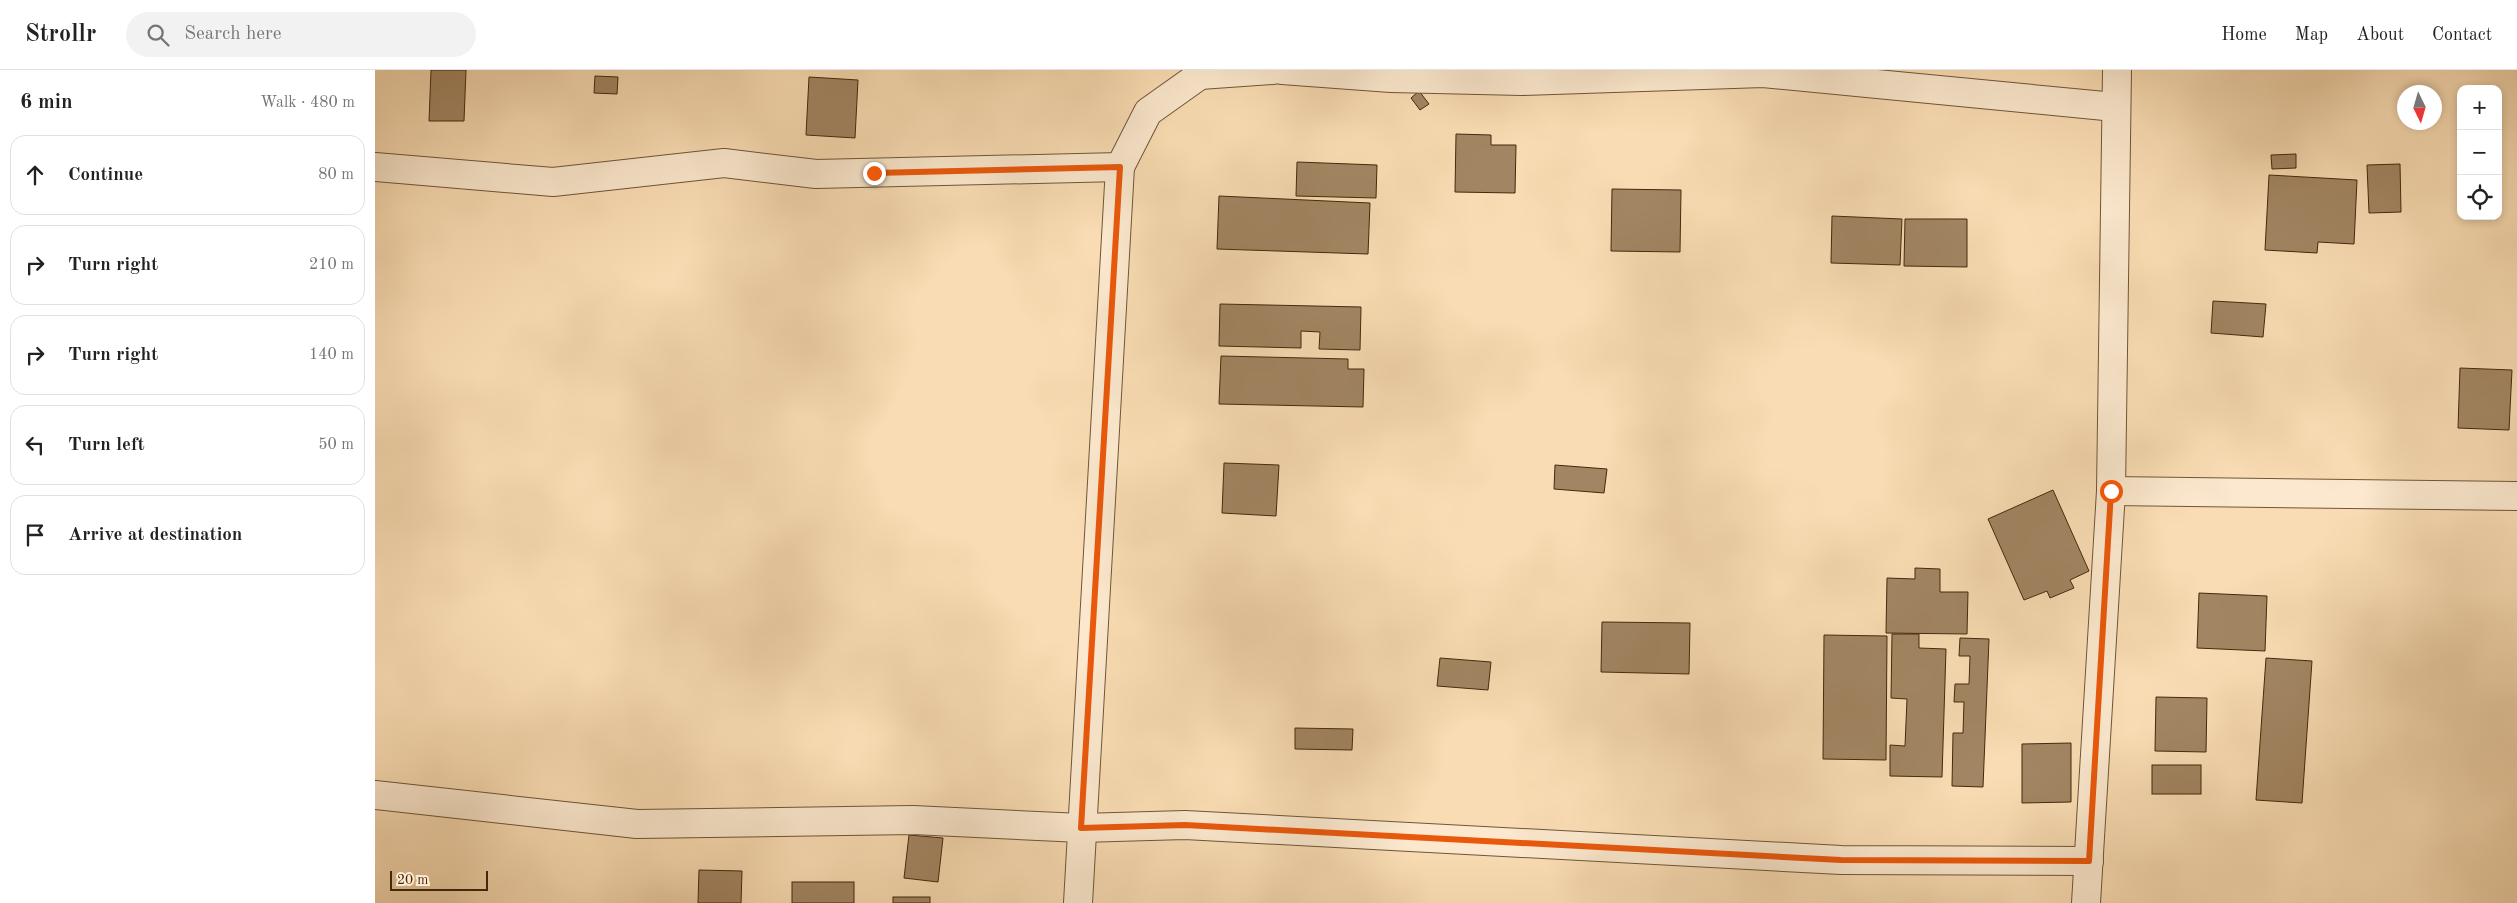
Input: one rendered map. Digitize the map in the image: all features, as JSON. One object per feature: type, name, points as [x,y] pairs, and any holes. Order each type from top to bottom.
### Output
[{"type":"street","points":[[1078,903],[1120,167],[1149,112],[1198,73],[1273,70]]},
{"type":"street","points":[[1282,70],[1391,78],[1522,81],[1763,73],[2115,107]]},
{"type":"street","points":[[2086,903],[2111,491],[2117,70]]},
{"type":"street","points":[[375,167],[553,182],[724,163],[816,174],[1120,167]]},
{"type":"street","points":[[2111,491],[2517,496]]},
{"type":"street","points":[[375,795],[637,824],[913,820],[1081,828],[1185,825],[1841,860],[2089,861]]},
{"type":"building","points":[[431,70],[466,70],[464,121],[429,121]]},
{"type":"building","points":[[595,76],[618,77],[617,94],[594,93]]},
{"type":"building","points":[[809,77],[858,80],[855,138],[806,135]]},
{"type":"building","points":[[1419,91],[1429,104],[1420,110],[1411,98]]},
{"type":"building","points":[[1456,134],[1491,135],[1491,145],[1516,145],[1515,193],[1455,192]]},
{"type":"building","points":[[2296,154],[2296,168],[2272,169],[2271,155]]},
{"type":"building","points":[[1297,162],[1377,165],[1376,198],[1296,196]]},
{"type":"building","points":[[2400,164],[2401,212],[2369,213],[2367,165]]},
{"type":"building","points":[[2269,175],[2357,180],[2354,244],[2318,242],[2317,253],[2265,250]]},
{"type":"building","points":[[1612,189],[1681,190],[1680,252],[1611,251]]},
{"type":"building","points":[[1219,196],[1370,203],[1368,254],[1217,249]]},
{"type":"building","points":[[1832,216],[1902,219],[1900,265],[1831,263]]},
{"type":"building","points":[[1905,219],[1967,219],[1967,267],[1904,266]]},
{"type":"building","points":[[2213,301],[2266,304],[2263,337],[2211,333]]},
{"type":"building","points":[[1220,304],[1361,307],[1360,350],[1319,349],[1320,332],[1301,331],[1301,348],[1219,346]]},
{"type":"building","points":[[1221,356],[1348,359],[1348,369],[1364,369],[1363,407],[1219,404]]},
{"type":"building","points":[[2460,368],[2512,370],[2509,430],[2458,428]]},
{"type":"building","points":[[1224,463],[1279,465],[1276,516],[1222,513]]},
{"type":"building","points":[[1555,465],[1607,469],[1604,493],[1554,489]]},
{"type":"building","points":[[2053,490],[2089,571],[2070,580],[2074,588],[2050,598],[2047,591],[2024,600],[1988,519]]},
{"type":"building","points":[[1915,568],[1940,569],[1940,592],[1968,592],[1967,634],[1886,633],[1887,578],[1915,579]]},
{"type":"building","points":[[2199,593],[2267,596],[2265,651],[2197,648]]},
{"type":"building","points":[[1602,622],[1690,623],[1689,674],[1601,672]]},
{"type":"building","points":[[1892,634],[1919,634],[1919,648],[1946,649],[1942,777],[1890,776],[1890,745],[1905,746],[1907,699],[1891,698]]},
{"type":"building","points":[[1824,635],[1887,636],[1886,760],[1823,759]]},
{"type":"building","points":[[1960,638],[1989,639],[1983,787],[1952,786],[1953,733],[1963,733],[1964,702],[1954,702],[1955,684],[1969,684],[1970,656],[1959,656]]},
{"type":"building","points":[[1440,658],[1491,662],[1488,690],[1437,686]]},
{"type":"building","points":[[2266,658],[2312,661],[2302,803],[2256,800]]},
{"type":"building","points":[[2156,697],[2207,698],[2206,752],[2155,751]]},
{"type":"building","points":[[1295,728],[1353,729],[1352,750],[1295,749]]},
{"type":"building","points":[[2071,743],[2071,802],[2022,803],[2022,744]]},
{"type":"building","points":[[2152,765],[2201,765],[2201,794],[2152,794]]},
{"type":"building","points":[[909,835],[943,838],[938,882],[904,878]]},
{"type":"building","points":[[699,870],[742,871],[741,903],[698,903]]},
{"type":"building","points":[[792,882],[854,882],[854,903],[792,903]]},
{"type":"building","points":[[893,897],[930,897],[930,903],[893,903]]},
{"type":"route","points":[[874,173],[1120,167],[1081,828],[1185,825],[1841,860],[2089,861],[2111,491]]}]
